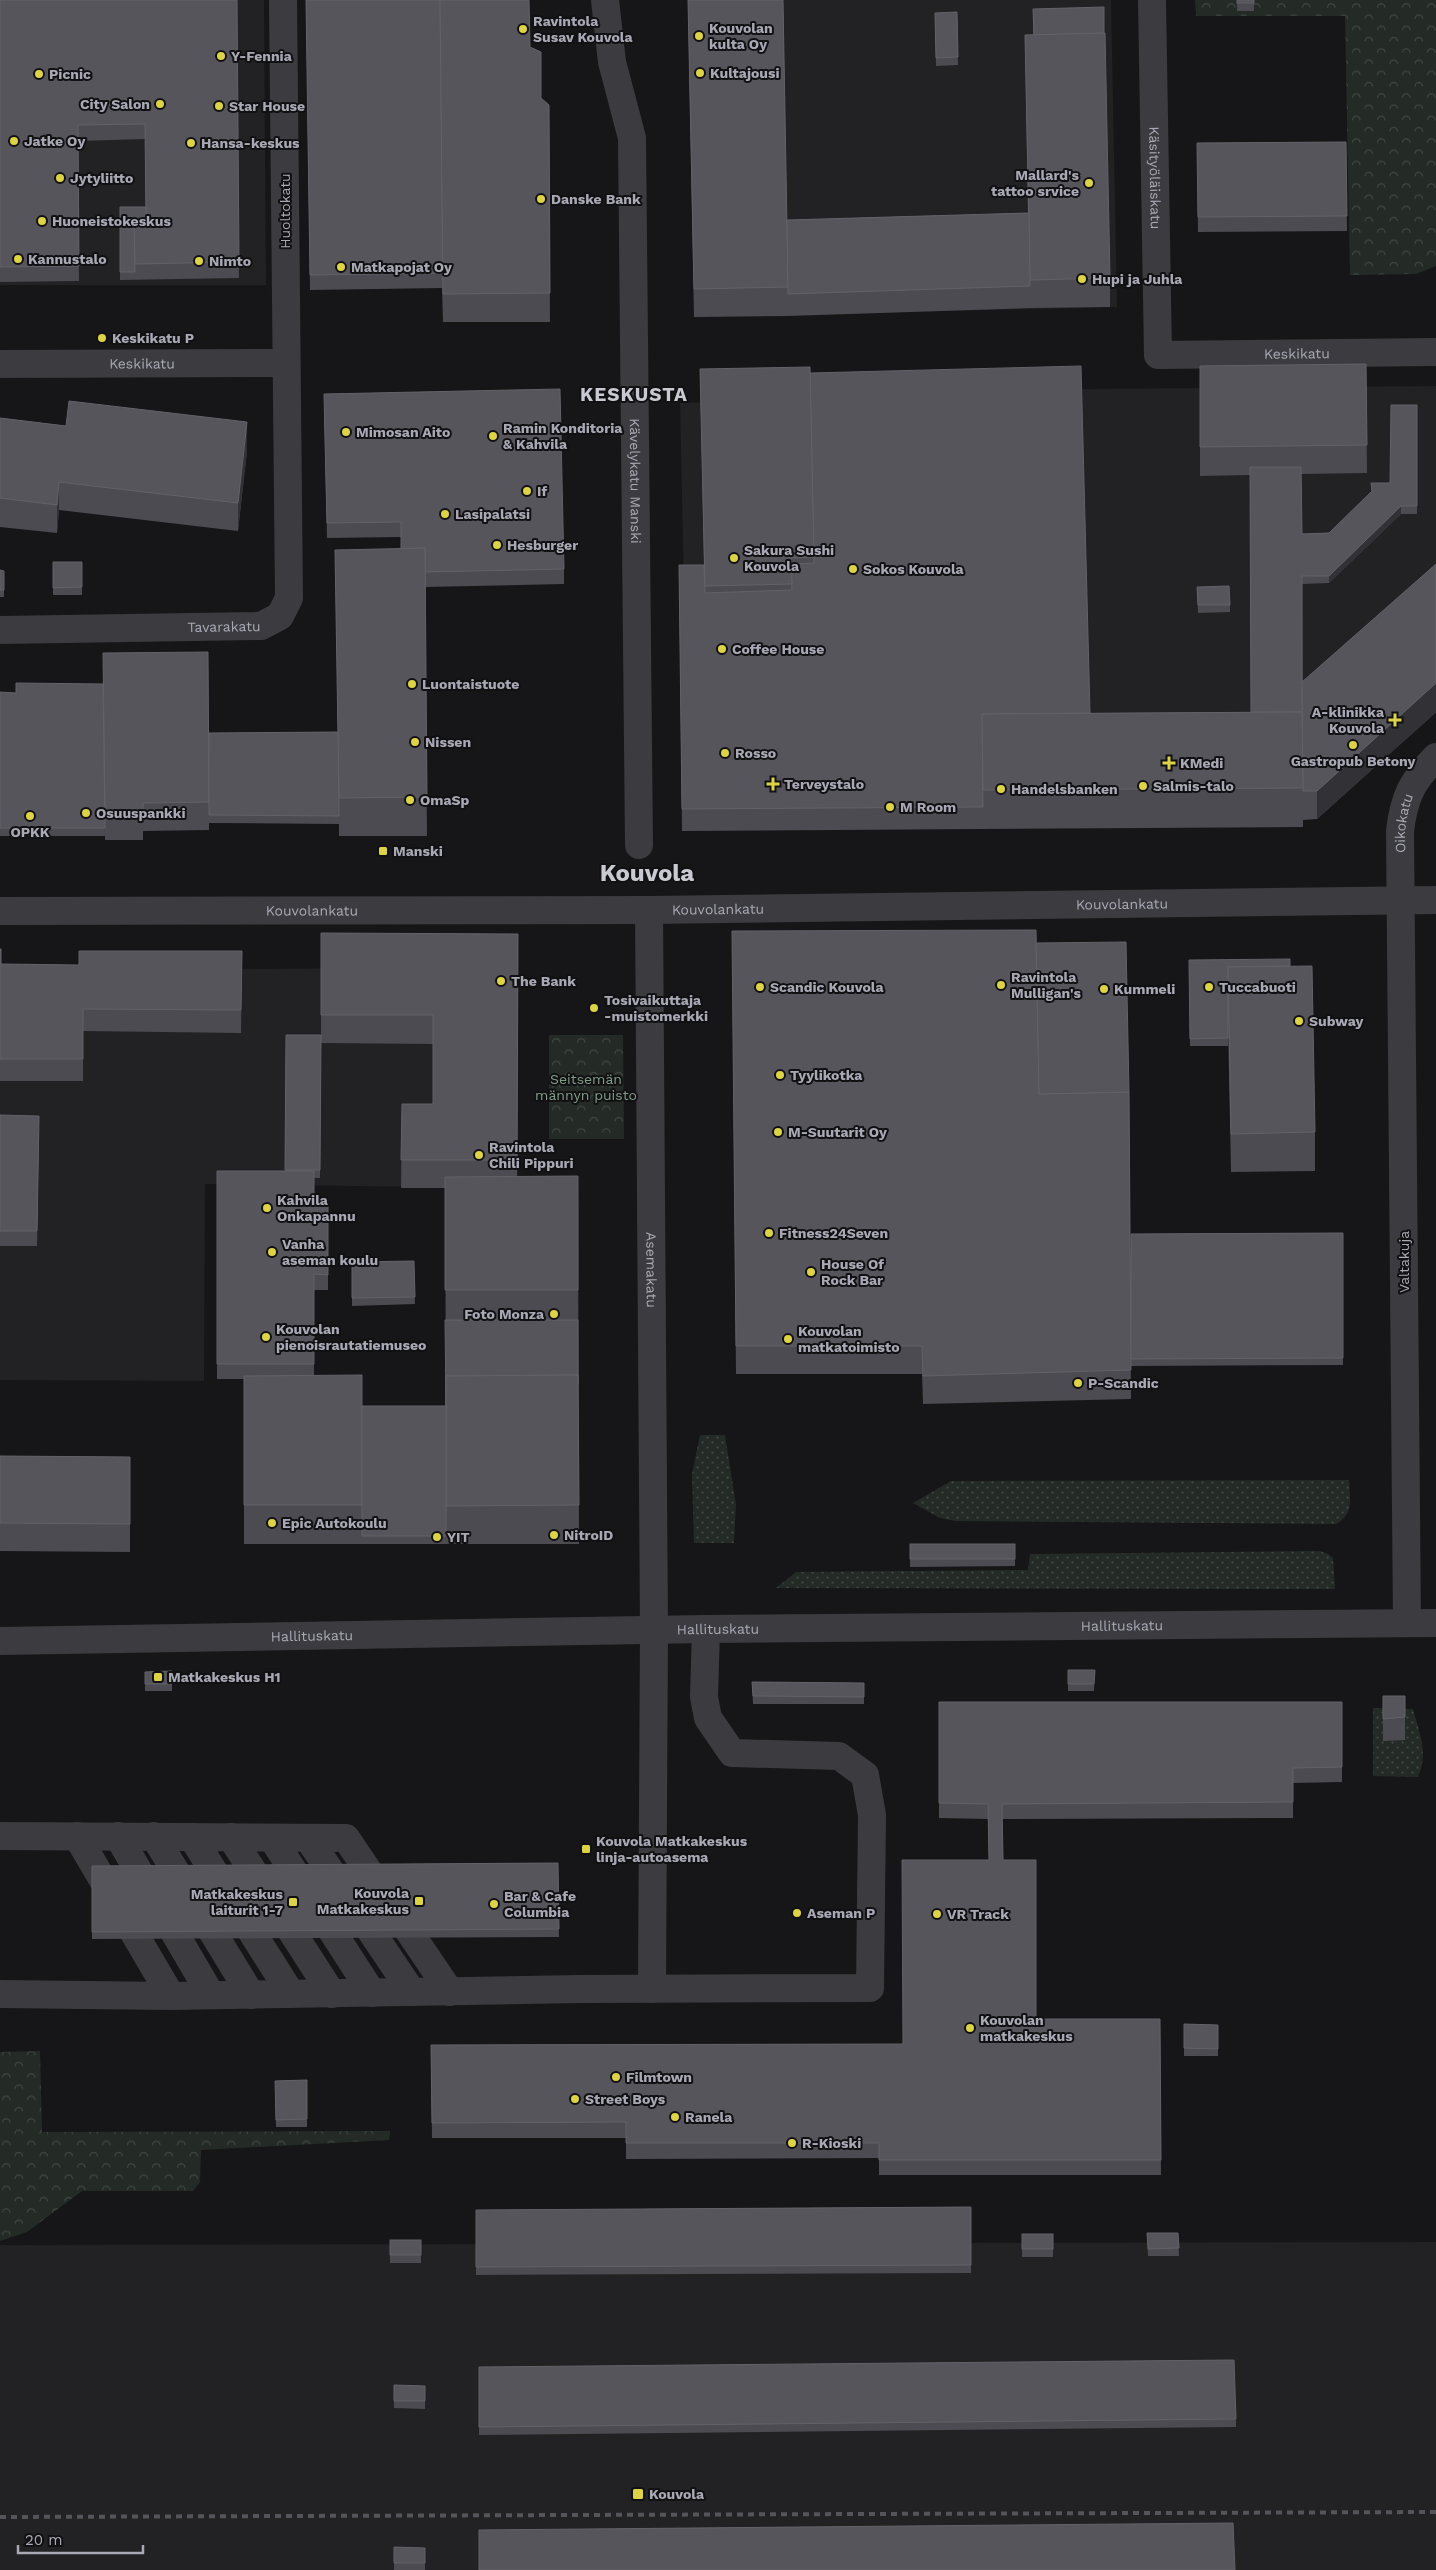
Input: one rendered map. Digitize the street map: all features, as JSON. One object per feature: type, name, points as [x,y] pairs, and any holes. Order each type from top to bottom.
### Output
[{"type":"street","name":"Huoltokatu","points":[[283,0],[286,363]]},
{"type":"street","name":"Kävelykatu Manski","points":[[606,0],[612,62],[632,138],[639,845]]},
{"type":"street","name":"Käsityöläiskatu","points":[[1152,0],[1158,355]]},
{"type":"street","name":"Keskikatu","points":[[1158,355],[1436,352]]},
{"type":"street","name":"Keskikatu","points":[[0,364],[286,363]]},
{"type":"street","name":"Tavarakatu","points":[[0,630],[261,626],[280,616],[289,598],[286,363]]},
{"type":"street","name":"Oikokatu","points":[[1402,900],[1400,831],[1403,807],[1409,790],[1436,757]]},
{"type":"street","name":"Valtakuja","points":[[1402,900],[1407,1623]]},
{"type":"street","name":"Kouvolankatu","points":[[0,910],[649,910],[1436,900]]},
{"type":"street","name":"Asemakatu","points":[[649,910],[654,1630],[652,1989]]},
{"type":"street","name":"Hallituskatu","points":[[0,1641],[654,1630],[1436,1623]]},
{"type":"street","points":[[0,1994],[171,1996],[870,1988],[872,1815],[865,1776],[839,1756],[732,1753],[708,1718],[704,1697],[706,1630]]},
{"type":"street","points":[[0,1836],[346,1838],[450,1992]]},
{"type":"street","points":[[77,1836],[171,1996]]},
{"type":"street","points":[[118,1836],[211,1995]]},
{"type":"street","points":[[154,1836],[251,1995]]},
{"type":"street","points":[[192,1837],[291,1994]]},
{"type":"street","points":[[231,1837],[332,1994]]},
{"type":"street","points":[[272,1838],[372,1993]]},
{"type":"street","points":[[308,1838],[412,1992]]},
{"type":"shaded area","name":"Hansa-keskus","points":[[0,0],[264,0],[266,285],[0,285]]},
{"type":"shaded area","points":[[688,0],[1111,0],[1117,307],[694,317]]},
{"type":"shaded area","points":[[1436,386],[1436,713],[1317,819],[689,828],[680,403],[1081,389]]},
{"type":"shaded area","points":[[518,967],[518,1188],[205,1184],[204,1381],[0,1380],[0,971]]},
{"type":"shaded area","points":[[1436,2242],[1436,2570],[0,2570],[0,2245]]},
{"type":"green space","points":[[1195,0],[1436,0],[1436,266],[1416,274],[1350,275],[1345,16],[1196,16]]},
{"type":"green space","name":"Seitsemän männyn puisto","points":[[549,1035],[623,1035],[624,1139],[549,1139]]},
{"type":"green space","points":[[700,1435],[725,1435],[736,1505],[734,1543],[694,1543],[692,1474]]},
{"type":"green space","points":[[1349,1480],[1350,1505],[1346,1516],[1336,1524],[955,1521],[940,1518],[913,1503],[951,1481]]},
{"type":"green space","points":[[1320,1551],[1333,1558],[1335,1589],[776,1588],[796,1572],[1028,1570],[1030,1554]]},
{"type":"green space","points":[[1373,1708],[1413,1709],[1423,1751],[1423,1760],[1418,1777],[1373,1776]]},
{"type":"green space","points":[[40,2051],[42,2132],[390,2131],[389,2140],[201,2150],[200,2182],[193,2191],[82,2191],[27,2232],[0,2241],[0,2052]]},
{"type":"building","name":"Hansa-keskus","points":[[0,0],[237,0],[239,262],[135,264],[134,220],[146,220],[145,124],[78,125],[79,266],[0,267]]},
{"type":"building","points":[[306,0],[440,0],[443,273],[310,275]]},
{"type":"building","points":[[440,0],[529,0],[530,47],[541,52],[541,98],[549,105],[550,293],[443,294]]},
{"type":"building","points":[[688,0],[783,0],[788,287],[694,289]]},
{"type":"building","points":[[1237,0],[1254,0],[1254,3],[1237,3]]},
{"type":"building","points":[[1104,7],[1104,33],[1034,35],[1033,9]]},
{"type":"building","points":[[957,12],[958,57],[936,58],[935,13]]},
{"type":"building","points":[[1105,33],[1110,278],[1030,280],[1025,35]]},
{"type":"building","points":[[1346,142],[1347,216],[1198,217],[1197,143]]},
{"type":"building","points":[[120,207],[146,207],[146,220],[134,220],[135,272],[120,272]]},
{"type":"building","points":[[1029,213],[1030,286],[788,294],[787,220]]},
{"type":"building","points":[[1366,364],[1367,445],[1200,447],[1200,366]]},
{"type":"building","points":[[1081,366],[1090,713],[982,714],[983,807],[682,809],[679,565],[704,565],[705,593],[792,590],[791,564],[814,563],[810,373]]},
{"type":"building","points":[[810,367],[814,557],[791,558],[792,584],[705,586],[700,369]]},
{"type":"building","name":"Lasipalatsi","points":[[560,389],[564,569],[425,572],[425,548],[401,549],[401,522],[327,523],[324,394]]},
{"type":"building","points":[[69,401],[247,422],[238,503],[59,482],[57,505],[0,498],[0,418],[66,426]]},
{"type":"building","points":[[1391,405],[1417,405],[1417,506],[1401,506],[1329,576],[1302,576],[1302,712],[1251,712],[1250,467],[1301,467],[1302,534],[1329,533],[1372,491],[1371,483],[1390,483]]},
{"type":"building","points":[[425,548],[427,797],[339,798],[335,550]]},
{"type":"building","points":[[53,562],[82,562],[82,587],[53,588]]},
{"type":"building","points":[[1436,564],[1436,683],[1317,791],[1303,791],[1302,682]]},
{"type":"building","points":[[0,570],[4,571],[4,590],[0,590]]},
{"type":"building","points":[[1229,586],[1230,605],[1198,605],[1197,587]]},
{"type":"building","points":[[208,652],[209,802],[143,803],[143,812],[105,812],[103,653]]},
{"type":"building","points":[[16,683],[103,684],[105,828],[0,828],[0,692],[16,693]]},
{"type":"building","points":[[1302,712],[1303,788],[983,790],[982,714]]},
{"type":"building","points":[[338,732],[339,816],[209,815],[209,733]]},
{"type":"building","points":[[1036,930],[1039,1094],[1129,1092],[1131,1370],[923,1376],[922,1346],[736,1346],[732,931]]},
{"type":"building","points":[[321,933],[518,934],[517,1160],[401,1160],[402,1104],[433,1104],[433,1015],[321,1015]]},
{"type":"building","points":[[1126,942],[1129,1092],[1039,1094],[1036,943]]},
{"type":"building","points":[[0,949],[1,964],[79,965],[79,951],[242,951],[241,1010],[83,1009],[83,1059],[0,1059]]},
{"type":"building","points":[[1290,959],[1290,966],[1228,967],[1228,1038],[1190,1039],[1189,960]]},
{"type":"building","points":[[1312,966],[1315,1132],[1231,1134],[1228,967]]},
{"type":"building","points":[[286,1035],[321,1035],[320,1170],[285,1170]]},
{"type":"building","points":[[0,1115],[39,1116],[37,1231],[0,1231]]},
{"type":"building","name":"Vanha aseman koulu","points":[[217,1171],[314,1171],[314,1199],[328,1199],[328,1275],[314,1274],[314,1364],[217,1364]]},
{"type":"building","points":[[578,1176],[578,1290],[445,1290],[445,1177]]},
{"type":"building","points":[[1343,1233],[1343,1358],[1131,1359],[1131,1234]]},
{"type":"building","points":[[414,1261],[415,1297],[352,1298],[352,1262]]},
{"type":"building","points":[[445,1320],[578,1320],[578,1375],[446,1376],[446,1406]]},
{"type":"building","points":[[362,1375],[362,1505],[244,1505],[244,1376]]},
{"type":"building","points":[[578,1375],[579,1505],[446,1506],[446,1376]]},
{"type":"building","points":[[362,1406],[446,1406],[446,1536],[362,1536]]},
{"type":"building","points":[[0,1456],[130,1457],[130,1524],[0,1523]]},
{"type":"building","points":[[910,1544],[1015,1544],[1015,1559],[910,1559]]},
{"type":"building","points":[[1068,1670],[1095,1670],[1094,1684],[1068,1684]]},
{"type":"building","points":[[172,1671],[172,1684],[145,1684],[145,1672]]},
{"type":"building","points":[[752,1682],[864,1683],[864,1697],[753,1696]]},
{"type":"building","points":[[1383,1696],[1405,1696],[1405,1717],[1383,1719]]},
{"type":"building","name":"Kouvolan matkakeskus","points":[[939,1702],[1342,1702],[1342,1767],[1293,1768],[1293,1802],[1002,1804],[1003,1860],[1036,1860],[1036,2019],[1160,2019],[1161,2160],[879,2160],[879,2143],[626,2143],[626,2122],[432,2123],[431,2045],[903,2044],[902,1860],[989,1860],[988,1804],[939,1803]]},
{"type":"building","points":[[558,1863],[559,1929],[92,1932],[92,1866]]},
{"type":"building","points":[[1184,2024],[1218,2025],[1218,2049],[1184,2048]]},
{"type":"building","points":[[307,2080],[307,2119],[276,2120],[275,2081]]},
{"type":"building","points":[[971,2207],[971,2265],[476,2267],[476,2210]]},
{"type":"building","points":[[1147,2233],[1178,2233],[1179,2248],[1148,2249]]},
{"type":"building","points":[[1022,2234],[1053,2234],[1053,2249],[1022,2249]]},
{"type":"building","points":[[390,2240],[421,2240],[421,2255],[390,2255]]},
{"type":"building","points":[[1234,2360],[1236,2419],[479,2427],[479,2367]]},
{"type":"building","points":[[394,2385],[425,2386],[425,2401],[394,2401]]},
{"type":"building","points":[[1233,2523],[1235,2570],[479,2570],[479,2530]]},
{"type":"building","points":[[394,2547],[425,2548],[425,2563],[394,2563]]},
{"type":"railway","points":[[0,2517],[1436,2512]]},
{"type":"place","name":"Ravintola Susav Kouvola","points":[[523,29]]},
{"type":"place","name":"Kouvolan kulta Oy","points":[[699,36]]},
{"type":"place","name":"Y-Fennia","points":[[221,56]]},
{"type":"place","name":"Kultajousi","points":[[700,73]]},
{"type":"place","name":"Picnic","points":[[39,74]]},
{"type":"place","name":"City Salon","points":[[160,104]]},
{"type":"place","name":"Star House","points":[[219,106]]},
{"type":"place","name":"Jatke Oy","points":[[14,141]]},
{"type":"place","name":"Hansa-keskus","points":[[191,143]]},
{"type":"place","name":"Jytyliitto","points":[[60,178]]},
{"type":"place","name":"Mallard's tattoo srvice","points":[[1089,183]]},
{"type":"place","name":"Danske Bank","points":[[541,199]]},
{"type":"place","name":"Huoneistokeskus","points":[[42,221]]},
{"type":"place","name":"Kannustalo","points":[[18,259]]},
{"type":"place","name":"Nimto","points":[[199,261]]},
{"type":"place","name":"Matkapojat Oy","points":[[341,267]]},
{"type":"place","name":"Hupi ja Juhla","points":[[1082,279]]},
{"type":"place","name":"Keskikatu P","points":[[102,338]]},
{"type":"place","name":"Mimosan Aito","points":[[346,432]]},
{"type":"place","name":"Ramin Konditoria & Kahvila","points":[[493,436]]},
{"type":"place","name":"If","points":[[527,491]]},
{"type":"place","name":"Lasipalatsi","points":[[445,514]]},
{"type":"place","name":"Hesburger","points":[[497,545]]},
{"type":"place","name":"Sakura Sushi Kouvola","points":[[734,558]]},
{"type":"place","name":"Sokos Kouvola","points":[[853,569]]},
{"type":"place","name":"Coffee House","points":[[722,649]]},
{"type":"place","name":"Luontaistuote","points":[[412,684]]},
{"type":"place","name":"A-klinikka Kouvola","points":[[1395,720]]},
{"type":"place","name":"Nissen","points":[[415,742]]},
{"type":"place","name":"Gastropub Betony","points":[[1353,745]]},
{"type":"place","name":"Rosso","points":[[725,753]]},
{"type":"place","name":"KMedi","points":[[1169,763]]},
{"type":"place","name":"Terveystalo","points":[[773,784]]},
{"type":"place","name":"Salmis-talo","points":[[1143,786]]},
{"type":"place","name":"Handelsbanken","points":[[1001,789]]},
{"type":"place","name":"OmaSp","points":[[410,800]]},
{"type":"place","name":"M Room","points":[[890,807]]},
{"type":"place","name":"Osuuspankki","points":[[86,813]]},
{"type":"place","name":"OPKK","points":[[30,816]]},
{"type":"place","name":"Manski","points":[[383,851]]},
{"type":"place","name":"The Bank","points":[[501,981]]},
{"type":"place","name":"Ravintola Mulligan's","points":[[1001,985]]},
{"type":"place","name":"Scandic Kouvola","points":[[760,987]]},
{"type":"place","name":"Tuccabuoti","points":[[1209,987]]},
{"type":"place","name":"Kummeli","points":[[1104,989]]},
{"type":"place","name":"Tosivaikuttaja -muistomerkki","points":[[594,1008]]},
{"type":"place","name":"Subway","points":[[1299,1021]]},
{"type":"place","name":"Tyylikotka","points":[[780,1075]]},
{"type":"place","name":"M-Suutarit Oy","points":[[778,1132]]},
{"type":"place","name":"Ravintola Chili Pippuri","points":[[479,1155]]},
{"type":"place","name":"Kahvila Onkapannu","points":[[267,1208]]},
{"type":"place","name":"Fitness24Seven","points":[[769,1233]]},
{"type":"place","name":"Vanha aseman koulu","points":[[272,1252]]},
{"type":"place","name":"House Of Rock Bar","points":[[811,1272]]},
{"type":"place","name":"Foto Monza","points":[[554,1314]]},
{"type":"place","name":"Kouvolan pienoisrautatiemuseo","points":[[266,1337]]},
{"type":"place","name":"Kouvolan matkatoimisto","points":[[788,1339]]},
{"type":"place","name":"P-Scandic","points":[[1078,1383]]},
{"type":"place","name":"Epic Autokoulu","points":[[272,1523]]},
{"type":"place","name":"NitroID","points":[[554,1535]]},
{"type":"place","name":"YIT","points":[[437,1537]]},
{"type":"place","name":"Matkakeskus H1","points":[[158,1677]]},
{"type":"place","name":"Kouvola Matkakeskus linja-autoasema","points":[[586,1849]]},
{"type":"place","name":"Kouvola Matkakeskus","points":[[419,1901]]},
{"type":"place","name":"Matkakeskus laiturit 1-7","points":[[293,1902]]},
{"type":"place","name":"Bar & Cafe Columbia","points":[[494,1904]]},
{"type":"place","name":"Aseman P","points":[[797,1913]]},
{"type":"place","name":"VR Track","points":[[937,1914]]},
{"type":"place","name":"Kouvolan matkakeskus","points":[[970,2028]]},
{"type":"place","name":"Filmtown","points":[[616,2077]]},
{"type":"place","name":"Street Boys","points":[[575,2099]]},
{"type":"place","name":"Ranela","points":[[675,2117]]},
{"type":"place","name":"R-Kioski","points":[[792,2143]]},
{"type":"place","name":"Kouvola","points":[[638,2494]]},
{"type":"district","name":"KESKUSTA","points":[[634,394]]},
{"type":"district","name":"Kouvola","points":[[647,873]]}]
